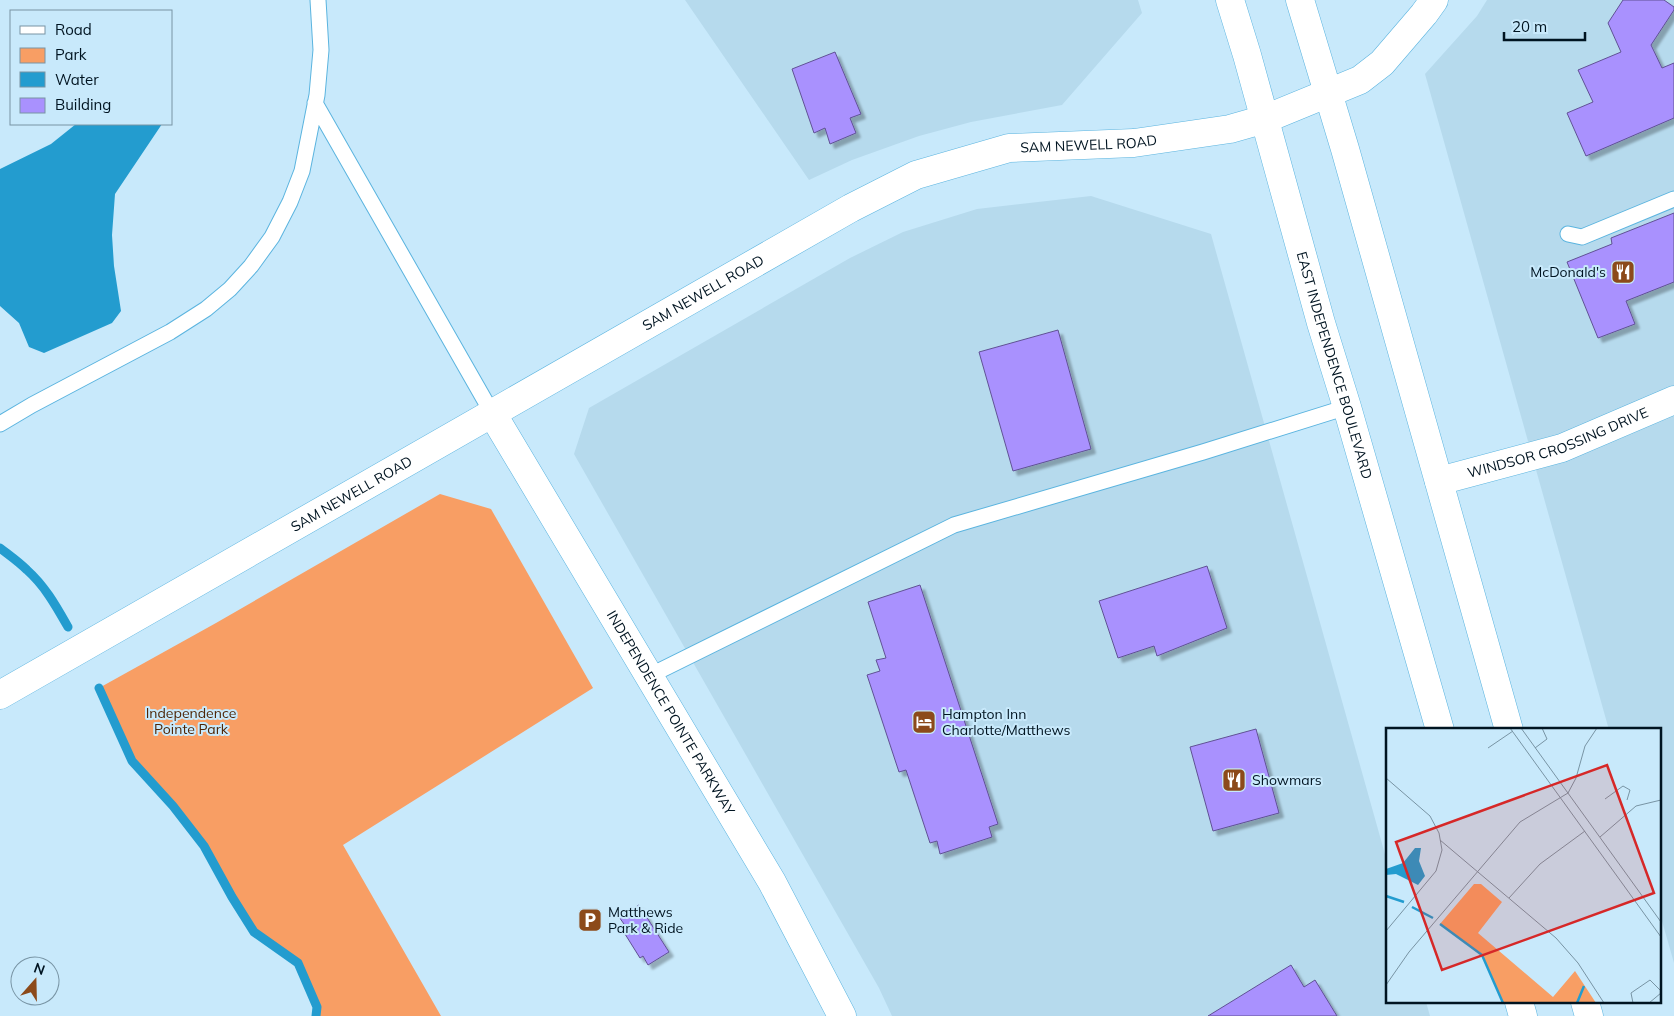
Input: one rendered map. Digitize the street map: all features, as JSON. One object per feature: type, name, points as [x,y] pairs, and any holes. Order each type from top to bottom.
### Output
[{"type":"main road","name":"EAST INDEPENDENCE BOULEVARD","points":[[1230,0],[1321,323],[1439,728]]},
{"type":"main road","points":[[1300,0],[1345,149],[1508,728]]},
{"type":"main road","name":"SAM NEWELL ROAD","points":[[0,695],[850,208],[916,175],[1009,148],[1134,143],[1230,129],[1265,119],[1360,80],[1382,63],[1434,0]]},
{"type":"main road","name":"WINDSOR CROSSING DRIVE","points":[[1439,482],[1562,448],[1674,400]]},
{"type":"main road","name":"INDEPENDENCE POINTE PARKWAY","points":[[492,414],[772,882],[842,1016]]},
{"type":"lane","points":[[0,424],[170,332],[206,309],[230,289],[251,266],[272,237],[290,202],[302,171],[316,103],[321,50],[318,0]]},
{"type":"lane","points":[[316,103],[492,414]]},
{"type":"lane","points":[[1568,234],[1582,237],[1674,199]]},
{"type":"lane","points":[[649,676],[954,525],[1203,452],[1347,407]]},
{"type":"shaded area","points":[[685,0],[1138,0],[1142,13],[1062,105],[971,122],[919,136],[852,160],[809,180]]},
{"type":"shaded area","points":[[1487,0],[1674,0],[1674,963],[1662,921],[1662,728],[1608,728],[1425,74],[1477,16]]},
{"type":"shaded area","points":[[1091,196],[1211,234],[1386,858],[1386,1004],[1427,1004],[1430,1016],[892,1016],[879,988],[574,454],[589,408],[850,258],[903,232],[977,209]]},
{"type":"green space","name":"Independence Pointe Park","points":[[440,494],[491,509],[593,688],[343,845],[441,1016],[316,1016],[317,1007],[298,963],[254,932],[204,846],[173,806],[132,761],[99,688]]},
{"type":"water","points":[[75,125],[161,125],[115,194],[112,235],[114,266],[121,311],[112,323],[44,353],[29,347],[19,323],[0,306],[0,169],[51,144]]},
{"type":"building","points":[[1623,0],[1664,0],[1674,7],[1674,10],[1651,45],[1662,68],[1674,63],[1674,118],[1586,156],[1567,113],[1593,102],[1578,70],[1621,52],[1608,23]]},
{"type":"building","points":[[835,52],[861,114],[850,118],[856,133],[830,144],[825,128],[814,133],[792,69]]},
{"type":"building","name":"McDonald's","points":[[1674,213],[1674,282],[1626,301],[1635,324],[1598,338],[1567,262],[1612,244],[1611,238]]},
{"type":"building","points":[[1058,330],[1091,449],[1013,471],[979,352]]},
{"type":"building","points":[[1207,566],[1227,628],[1157,656],[1154,646],[1118,658],[1099,601]]},
{"type":"building","name":"Hampton Inn Charlotte/Matthews","points":[[920,585],[998,824],[989,827],[992,837],[940,854],[937,841],[930,843],[906,770],[899,772],[867,675],[880,671],[876,660],[886,658],[868,602]]},
{"type":"building","name":"Showmars","points":[[1256,729],[1279,813],[1213,831],[1190,747]]},
{"type":"building","points":[[639,905],[669,952],[648,965],[643,956],[640,958],[620,926],[624,924],[619,917]]},
{"type":"building","points":[[1291,965],[1304,987],[1315,980],[1337,1016],[1208,1016]]},
{"type":"waterway","points":[[0,548],[33,576],[45,590],[68,627]]},
{"type":"waterway","points":[[99,688],[132,761],[173,806],[204,846],[254,932],[298,963],[317,1007],[316,1016]]},
{"type":"place","name":"McDonald's","points":[[1623,272]]},
{"type":"place","name":"Hampton Inn Charlotte/Matthews","points":[[924,722]]},
{"type":"place","name":"Showmars","points":[[1234,780]]},
{"type":"place","name":"Matthews Park & Ride","points":[[590,920]]}]
